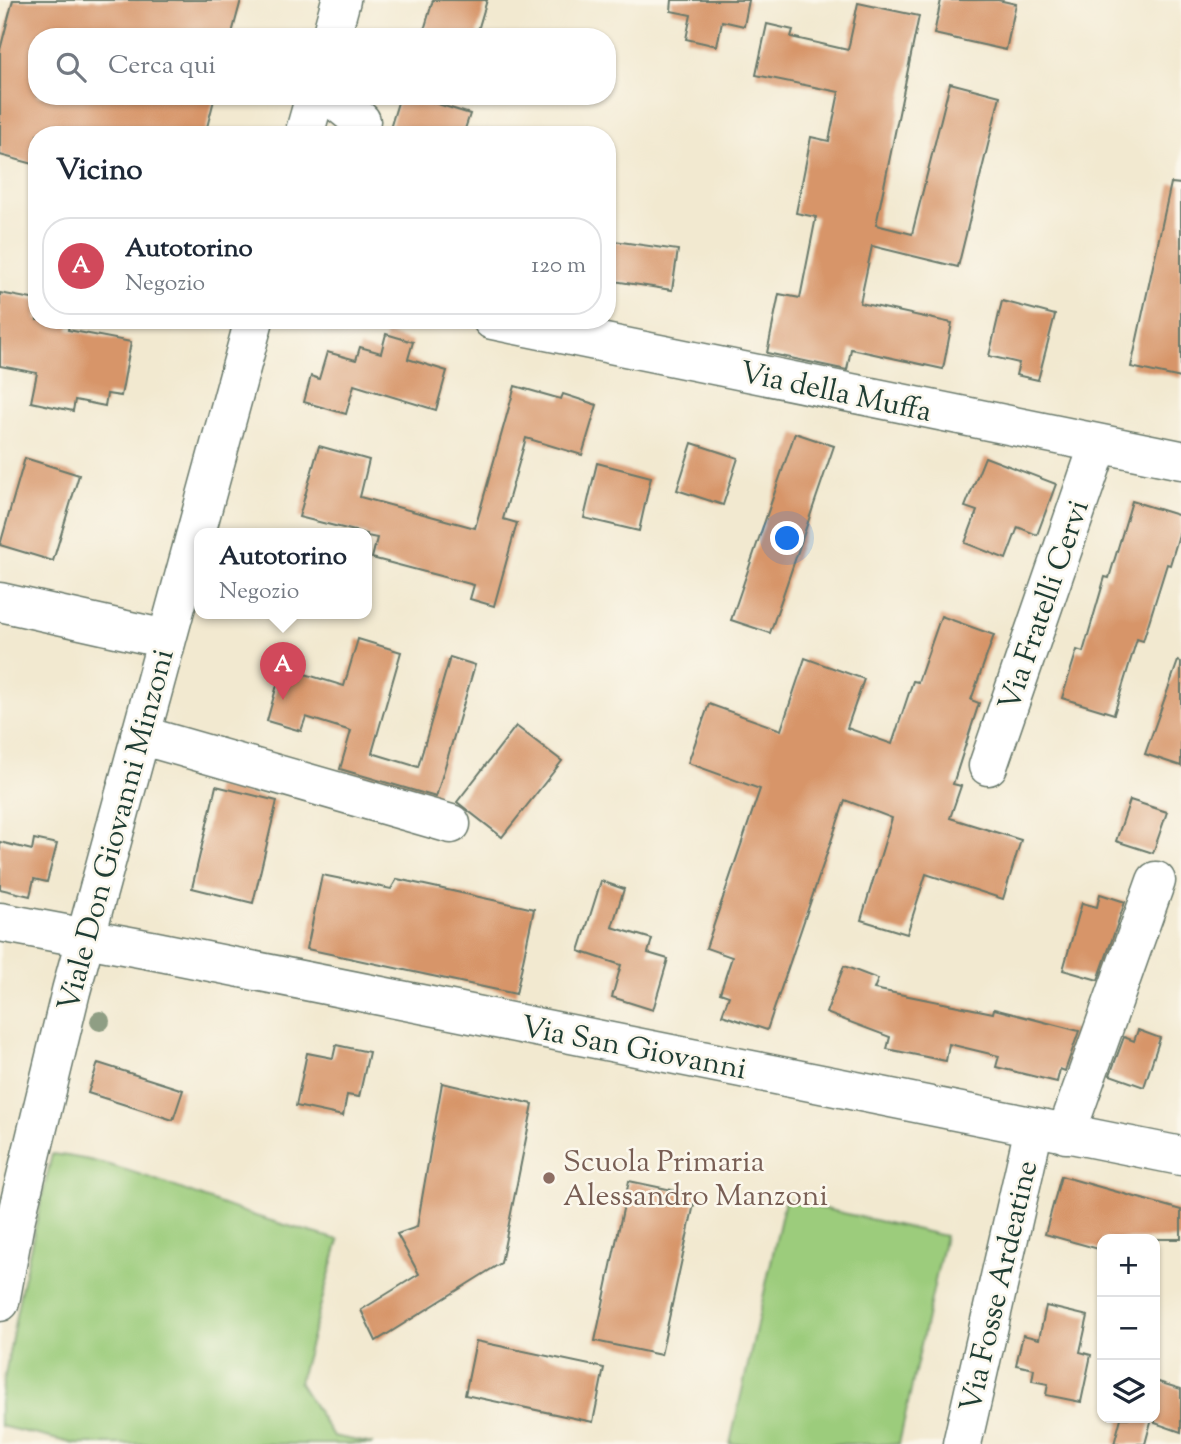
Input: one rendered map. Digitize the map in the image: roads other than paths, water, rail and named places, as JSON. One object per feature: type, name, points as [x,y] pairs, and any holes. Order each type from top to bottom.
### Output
[{"type":"street","points":[[333,28],[341,0]]},
{"type":"street","points":[[307,126],[312,105]]},
{"type":"street","points":[[341,105],[361,121],[360,126]]},
{"type":"street","name":"Viale Don Giovanni Minzoni","points":[[197,528],[252,329]]},
{"type":"street","name":"Via della Muffa","points":[[536,329],[1181,460]]},
{"type":"street","name":"Via Fratelli Cervi","points":[[988,766],[1099,444]]},
{"type":"street","name":"Viale Don Giovanni Minzoni","points":[[0,1302],[31,1156],[86,938],[194,538]]},
{"type":"street","points":[[0,601],[166,639]]},
{"type":"street","points":[[140,736],[451,824]]},
{"type":"street","name":"Via Fosse Ardeatine","points":[[962,1444],[1050,1131],[1156,881]]},
{"type":"street","name":"Via San Giovanni","points":[[0,922],[1181,1156]]},
{"type":"place","name":"Autotorino","points":[[283,700]]},
{"type":"place","name":"Scuola Primaria Alessandro Manzoni","points":[[549,1178]]}]
